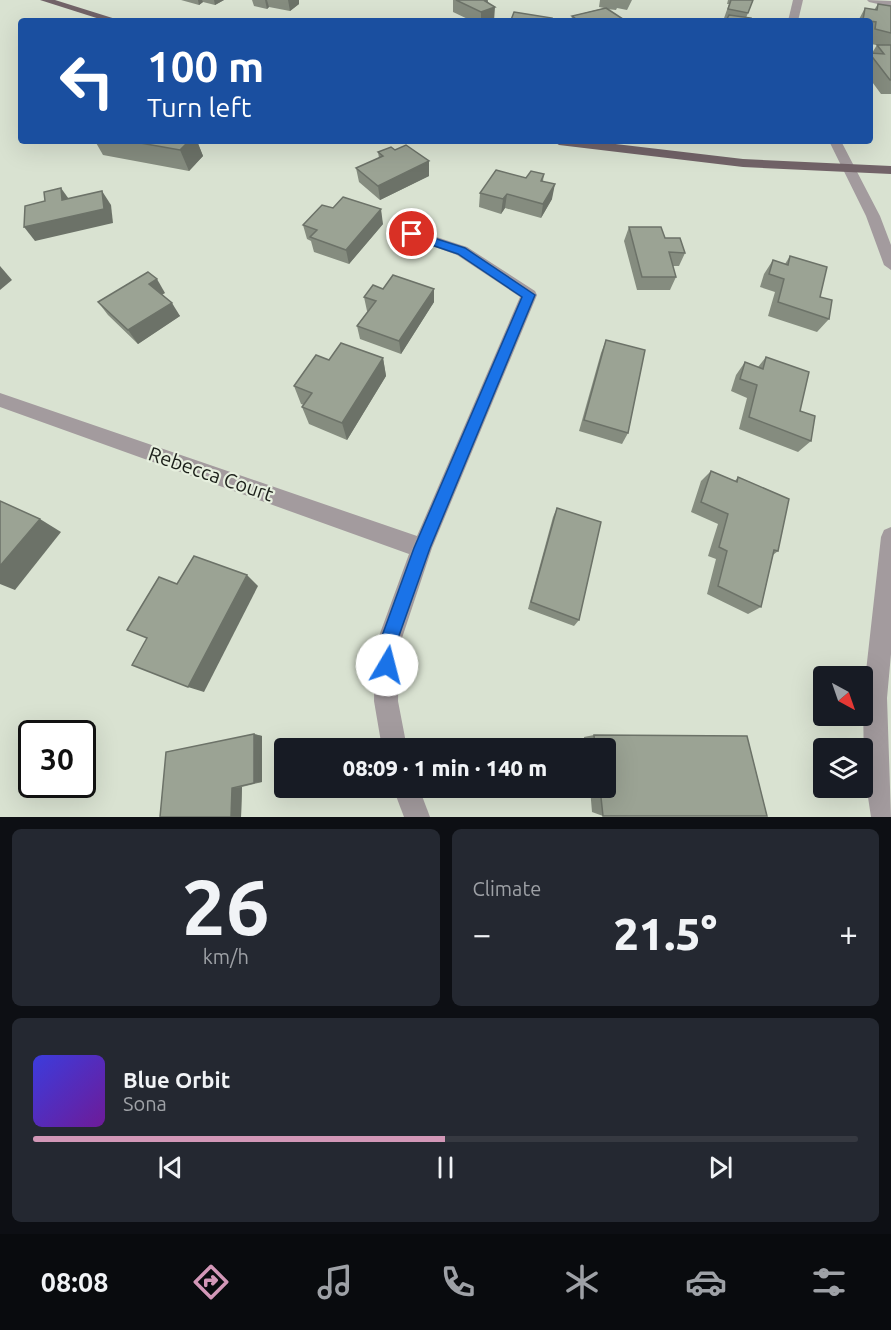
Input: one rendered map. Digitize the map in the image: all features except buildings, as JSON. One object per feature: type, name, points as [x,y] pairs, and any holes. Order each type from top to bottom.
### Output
[{"type":"main road","points":[[45,0],[107,18]]},
{"type":"main road","points":[[584,144],[732,162],[891,171]]},
{"type":"street","points":[[794,18],[798,0]]},
{"type":"street","points":[[872,0],[891,4]]},
{"type":"street","points":[[836,144],[873,216],[891,266]]},
{"type":"street","points":[[392,738],[386,701],[387,647],[422,548],[529,295],[462,251],[412,234]]},
{"type":"street","name":"Rebecca Court","points":[[0,400],[422,548]]},
{"type":"street","points":[[884,817],[877,771],[876,698],[891,537]]},
{"type":"street","points":[[410,798],[417,817]]},
{"type":"route","points":[[387,665],[387,647],[422,548],[529,295],[462,251],[412,234]]}]
